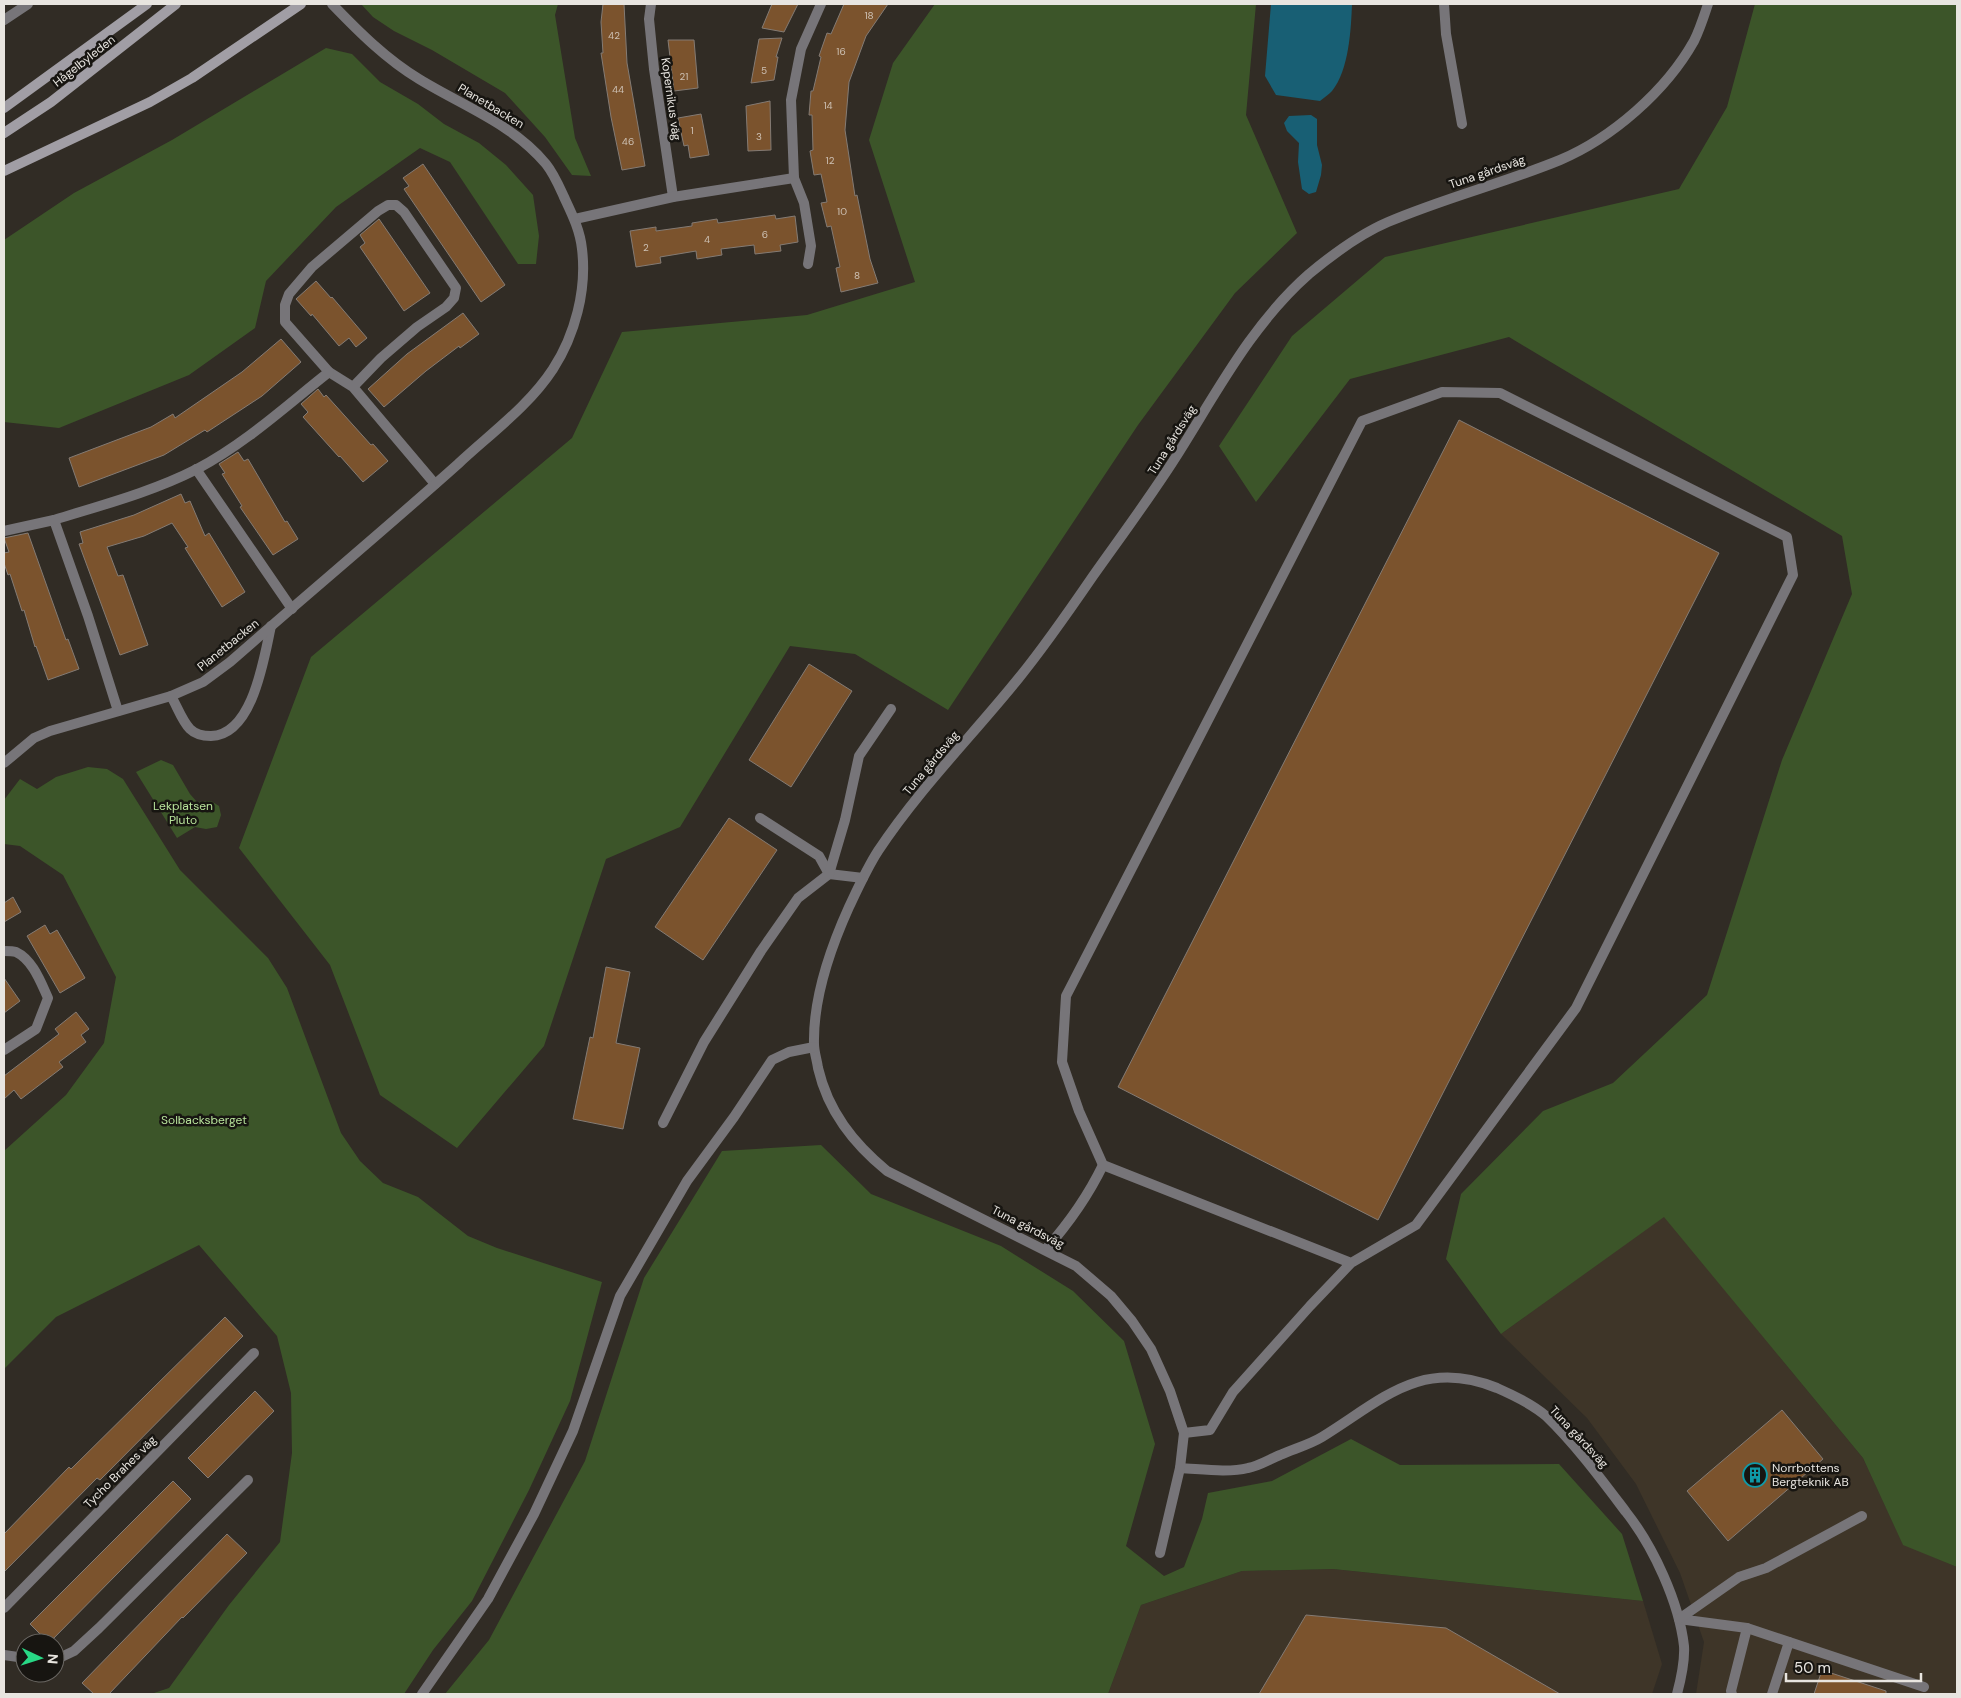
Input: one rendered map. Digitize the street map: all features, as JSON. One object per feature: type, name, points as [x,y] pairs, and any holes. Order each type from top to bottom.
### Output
[{"type":"main road","name":"Hågelbyleden","points":[[4,108],[146,4]]},
{"type":"main road","name":"Hågelbyleden","points":[[4,134],[51,102],[176,4]]},
{"type":"main road","points":[[4,171],[150,102],[192,78],[301,4]]},
{"type":"street","points":[[4,20],[28,4]]},
{"type":"street","name":"Planetbacken","points":[[4,763],[34,738],[50,731],[171,696],[203,682],[230,662],[435,484],[537,390],[554,368],[566,345],[576,318],[584,266],[575,219],[547,165],[523,140],[468,106],[420,80],[386,57],[332,4]]},
{"type":"street","name":"Kopernikus väg","points":[[651,4],[650,19],[654,69],[673,197]]},
{"type":"street","points":[[808,264],[811,246],[804,203],[794,178],[791,100],[801,48],[822,4]]},
{"type":"street","points":[[1444,4],[1446,34],[1462,124]]},
{"type":"street","name":"Tuna gårdsväg","points":[[1160,1552],[1180,1468],[1184,1433],[1170,1391],[1155,1358],[1132,1321],[1111,1296],[1076,1266],[1046,1249],[887,1171],[848,1134],[834,1111],[821,1078],[814,1047],[817,1012],[831,953],[841,925],[876,854],[899,821],[1021,675],[1073,605],[1160,481],[1255,332],[1287,294],[1334,253],[1384,223],[1562,159],[1594,142],[1629,117],[1660,88],[1694,40],[1708,4]]},
{"type":"street","points":[[575,219],[673,197],[794,178]]},
{"type":"street","points":[[353,387],[381,358],[416,327],[446,307],[454,298],[456,288],[446,271],[404,212],[396,205],[388,205],[378,211],[312,267],[289,294],[285,305],[284,322],[329,372],[353,387],[435,484]]},
{"type":"street","points":[[4,532],[54,520],[134,495],[196,469],[250,435],[329,372]]},
{"type":"street","points":[[1184,1433],[1210,1430],[1233,1392],[1351,1263],[1416,1225],[1576,1008],[1793,575],[1787,537],[1500,393],[1442,392],[1362,421],[1066,996],[1062,1062],[1079,1111],[1103,1165],[1351,1263]]},
{"type":"street","points":[[196,469],[292,609]]},
{"type":"street","points":[[54,520],[88,616],[118,711]]},
{"type":"street","points":[[171,696],[191,730],[203,736],[220,736],[240,722],[261,673],[271,626]]},
{"type":"street","points":[[663,1123],[704,1042],[761,951],[798,898],[829,874],[845,820],[859,756],[891,709]]},
{"type":"street","points":[[760,818],[819,856],[829,874]]},
{"type":"street","points":[[829,874],[863,878]]},
{"type":"street","points":[[4,951],[16,952],[25,960],[34,970],[48,998],[36,1028],[4,1050]]},
{"type":"street","points":[[422,1694],[488,1599],[534,1514],[573,1432],[620,1296],[687,1181],[734,1117],[772,1060],[789,1052],[814,1047]]},
{"type":"street","points":[[1046,1249],[1064,1228],[1091,1190],[1103,1165]]},
{"type":"street","name":"Tycho Brahes väg","points":[[4,1608],[254,1353]]},
{"type":"street","name":"Tuna gårdsväg","points":[[1180,1468],[1212,1470],[1249,1468],[1319,1439],[1390,1393],[1420,1380],[1454,1376],[1483,1382],[1513,1395],[1544,1415],[1586,1460],[1637,1525],[1661,1572],[1679,1619],[1684,1648],[1682,1678],[1677,1694]]},
{"type":"street","points":[[65,1655],[74,1651],[99,1628],[248,1480]]},
{"type":"street","points":[[1679,1619],[1739,1577],[1766,1568],[1862,1516]]},
{"type":"street","points":[[1679,1619],[1747,1628],[1924,1687]]},
{"type":"street","points":[[1732,1694],[1731,1691],[1747,1628]]},
{"type":"street","points":[[1772,1694],[1789,1642]]},
{"type":"shaded area","points":[[1664,1216],[1863,1458],[1903,1544],[1957,1567],[1957,1694],[1696,1694],[1704,1642],[1680,1573],[1636,1484],[1587,1418],[1501,1334]]},
{"type":"shaded area","points":[[1333,1569],[1643,1601],[1662,1664],[1652,1694],[1108,1694],[1141,1605],[1242,1571]]},
{"type":"green space","points":[[361,4],[558,4],[555,15],[575,138],[591,176],[572,175],[545,137],[505,93],[432,50],[394,31],[373,17]]},
{"type":"green space","points":[[935,4],[1256,4],[1246,115],[1297,233],[1235,293],[1138,425],[948,710],[855,654],[790,646],[680,827],[606,859],[544,1046],[457,1148],[380,1095],[330,965],[239,848],[311,657],[572,438],[622,332],[807,315],[915,282],[869,140],[893,63]]},
{"type":"green space","points":[[1755,4],[1957,4],[1957,1567],[1903,1545],[1863,1458],[1664,1217],[1501,1334],[1446,1259],[1461,1194],[1543,1111],[1613,1083],[1707,995],[1782,760],[1852,594],[1842,536],[1509,337],[1350,379],[1256,502],[1219,446],[1292,336],[1385,257],[1679,189],[1727,107]]},
{"type":"green space","points":[[326,48],[352,54],[380,82],[418,104],[444,124],[479,143],[506,165],[533,195],[539,236],[536,264],[518,264],[450,162],[420,148],[336,207],[266,281],[255,328],[189,375],[59,428],[4,422],[4,240],[74,193],[172,140]]},
{"type":"green space","name":"Lekplatsen Pluto","points":[[161,760],[173,765],[190,794],[197,802],[211,801],[219,806],[221,815],[217,827],[206,829],[195,827],[177,838],[136,772]]},
{"type":"green space","name":"Solbacksberget","points":[[88,767],[107,769],[123,779],[180,870],[268,958],[287,988],[341,1133],[360,1161],[383,1183],[418,1197],[468,1236],[497,1248],[602,1282],[570,1401],[529,1490],[472,1601],[433,1650],[404,1694],[151,1694],[169,1688],[229,1605],[280,1542],[292,1453],[291,1393],[277,1336],[199,1245],[56,1317],[4,1369],[4,1151],[66,1095],[104,1043],[116,977],[63,875],[20,846],[4,844],[4,800],[20,779],[37,789],[56,777]]},
{"type":"green space","points":[[821,1145],[871,1194],[1001,1246],[1073,1291],[1124,1341],[1155,1444],[1126,1546],[1164,1576],[1184,1567],[1202,1519],[1208,1493],[1272,1481],[1351,1439],[1400,1465],[1559,1464],[1622,1534],[1643,1601],[1333,1569],[1242,1571],[1141,1605],[1108,1694],[445,1694],[489,1640],[585,1461],[644,1278],[722,1151]]},
{"type":"water","points":[[1271,4],[1352,4],[1346,61],[1338,82],[1332,91],[1320,101],[1276,95],[1265,76]]},
{"type":"water","points":[[1311,115],[1317,119],[1317,145],[1322,165],[1316,192],[1309,194],[1302,189],[1298,162],[1299,143],[1287,131],[1284,123],[1289,116]]},
{"type":"building","points":[[603,4],[624,4],[627,63],[645,166],[622,170],[601,53],[603,53],[601,22]]},
{"type":"building","points":[[772,4],[798,4],[784,32],[762,28]]},
{"type":"building","points":[[844,4],[888,4],[866,36],[849,82],[845,130],[855,196],[857,195],[870,259],[878,283],[841,292],[836,268],[840,267],[831,226],[827,227],[821,203],[827,202],[821,174],[814,175],[810,151],[813,150],[812,115],[809,115],[811,91],[813,91],[821,57],[819,56],[827,33],[831,34]]},
{"type":"building","points":[[782,38],[776,57],[778,57],[774,80],[751,83],[759,39]]},
{"type":"building","points":[[668,40],[694,40],[698,88],[674,91]]},
{"type":"building","points":[[770,101],[771,150],[748,151],[746,106]]},
{"type":"building","points":[[701,114],[709,155],[690,158],[688,145],[684,146],[678,118]]},
{"type":"building","points":[[423,164],[505,285],[481,302],[404,189],[409,186],[403,178]]},
{"type":"building","points":[[775,215],[776,219],[795,216],[798,242],[780,245],[781,251],[755,254],[754,245],[721,249],[722,255],[697,259],[696,251],[660,257],[661,263],[636,267],[630,231],[656,227],[656,231],[692,226],[692,223],[717,219],[718,223]]},
{"type":"building","points":[[379,219],[430,293],[404,311],[360,247],[365,243],[360,235]]},
{"type":"building","points":[[316,281],[367,338],[356,347],[349,338],[339,346],[312,314],[311,316],[296,299]]},
{"type":"building","points":[[463,313],[479,334],[460,348],[459,346],[426,371],[384,407],[368,389],[407,354]]},
{"type":"building","points":[[281,339],[301,362],[262,396],[207,432],[205,430],[164,455],[79,487],[69,458],[151,427],[173,414],[175,418],[242,372]]},
{"type":"building","points":[[318,389],[324,397],[326,395],[388,461],[363,482],[303,417],[308,412],[301,404]]},
{"type":"building","points":[[1459,420],[1719,553],[1378,1220],[1118,1087]]},
{"type":"building","points":[[238,452],[244,461],[248,459],[285,522],[287,521],[298,539],[273,555],[240,507],[242,506],[222,474],[225,473],[219,464]]},
{"type":"building","points":[[181,494],[185,503],[190,501],[205,536],[209,533],[245,592],[222,607],[185,548],[188,547],[172,523],[144,536],[107,547],[118,576],[123,575],[148,645],[120,655],[79,544],[83,543],[80,532],[134,515]]},
{"type":"building","points":[[28,533],[66,640],[68,639],[79,669],[48,680],[35,647],[24,610],[22,611],[10,574],[8,575],[4,563],[4,553],[9,552],[4,538]]},
{"type":"building","points":[[809,664],[852,691],[791,787],[749,760]]},
{"type":"building","points":[[729,818],[777,850],[703,960],[655,927]]},
{"type":"building","points":[[13,897],[21,912],[4,922],[4,903]]},
{"type":"building","points":[[45,925],[50,934],[57,930],[85,978],[60,993],[27,936]]},
{"type":"building","points":[[606,967],[630,972],[616,1043],[640,1048],[623,1129],[573,1119],[590,1037],[593,1038]]},
{"type":"building","points":[[4,978],[20,1001],[4,1013]]},
{"type":"building","points":[[76,1012],[89,1029],[81,1035],[86,1042],[59,1062],[63,1067],[21,1099],[14,1090],[4,1099],[4,1076],[59,1034],[55,1029]]},
{"type":"building","points":[[225,1317],[243,1336],[100,1480],[97,1478],[4,1572],[4,1534],[69,1467],[71,1469]]},
{"type":"building","points":[[255,1391],[274,1411],[208,1478],[188,1458]]},
{"type":"building","name":"Norrbottens Bergteknik AB","points":[[1782,1410],[1823,1459],[1728,1541],[1687,1491]]},
{"type":"building","points":[[173,1481],[191,1499],[59,1633],[39,1633],[30,1624]]},
{"type":"building","points":[[227,1534],[247,1553],[182,1617],[109,1694],[94,1694],[82,1683]]},
{"type":"building","points":[[1306,1615],[1446,1628],[1560,1694],[1259,1694]]},
{"type":"building","points":[[1822,1670],[1886,1691],[1886,1694],[1814,1694]]},
{"type":"place","name":"Norrbottens Bergteknik AB","points":[[1755,1475]]}]
